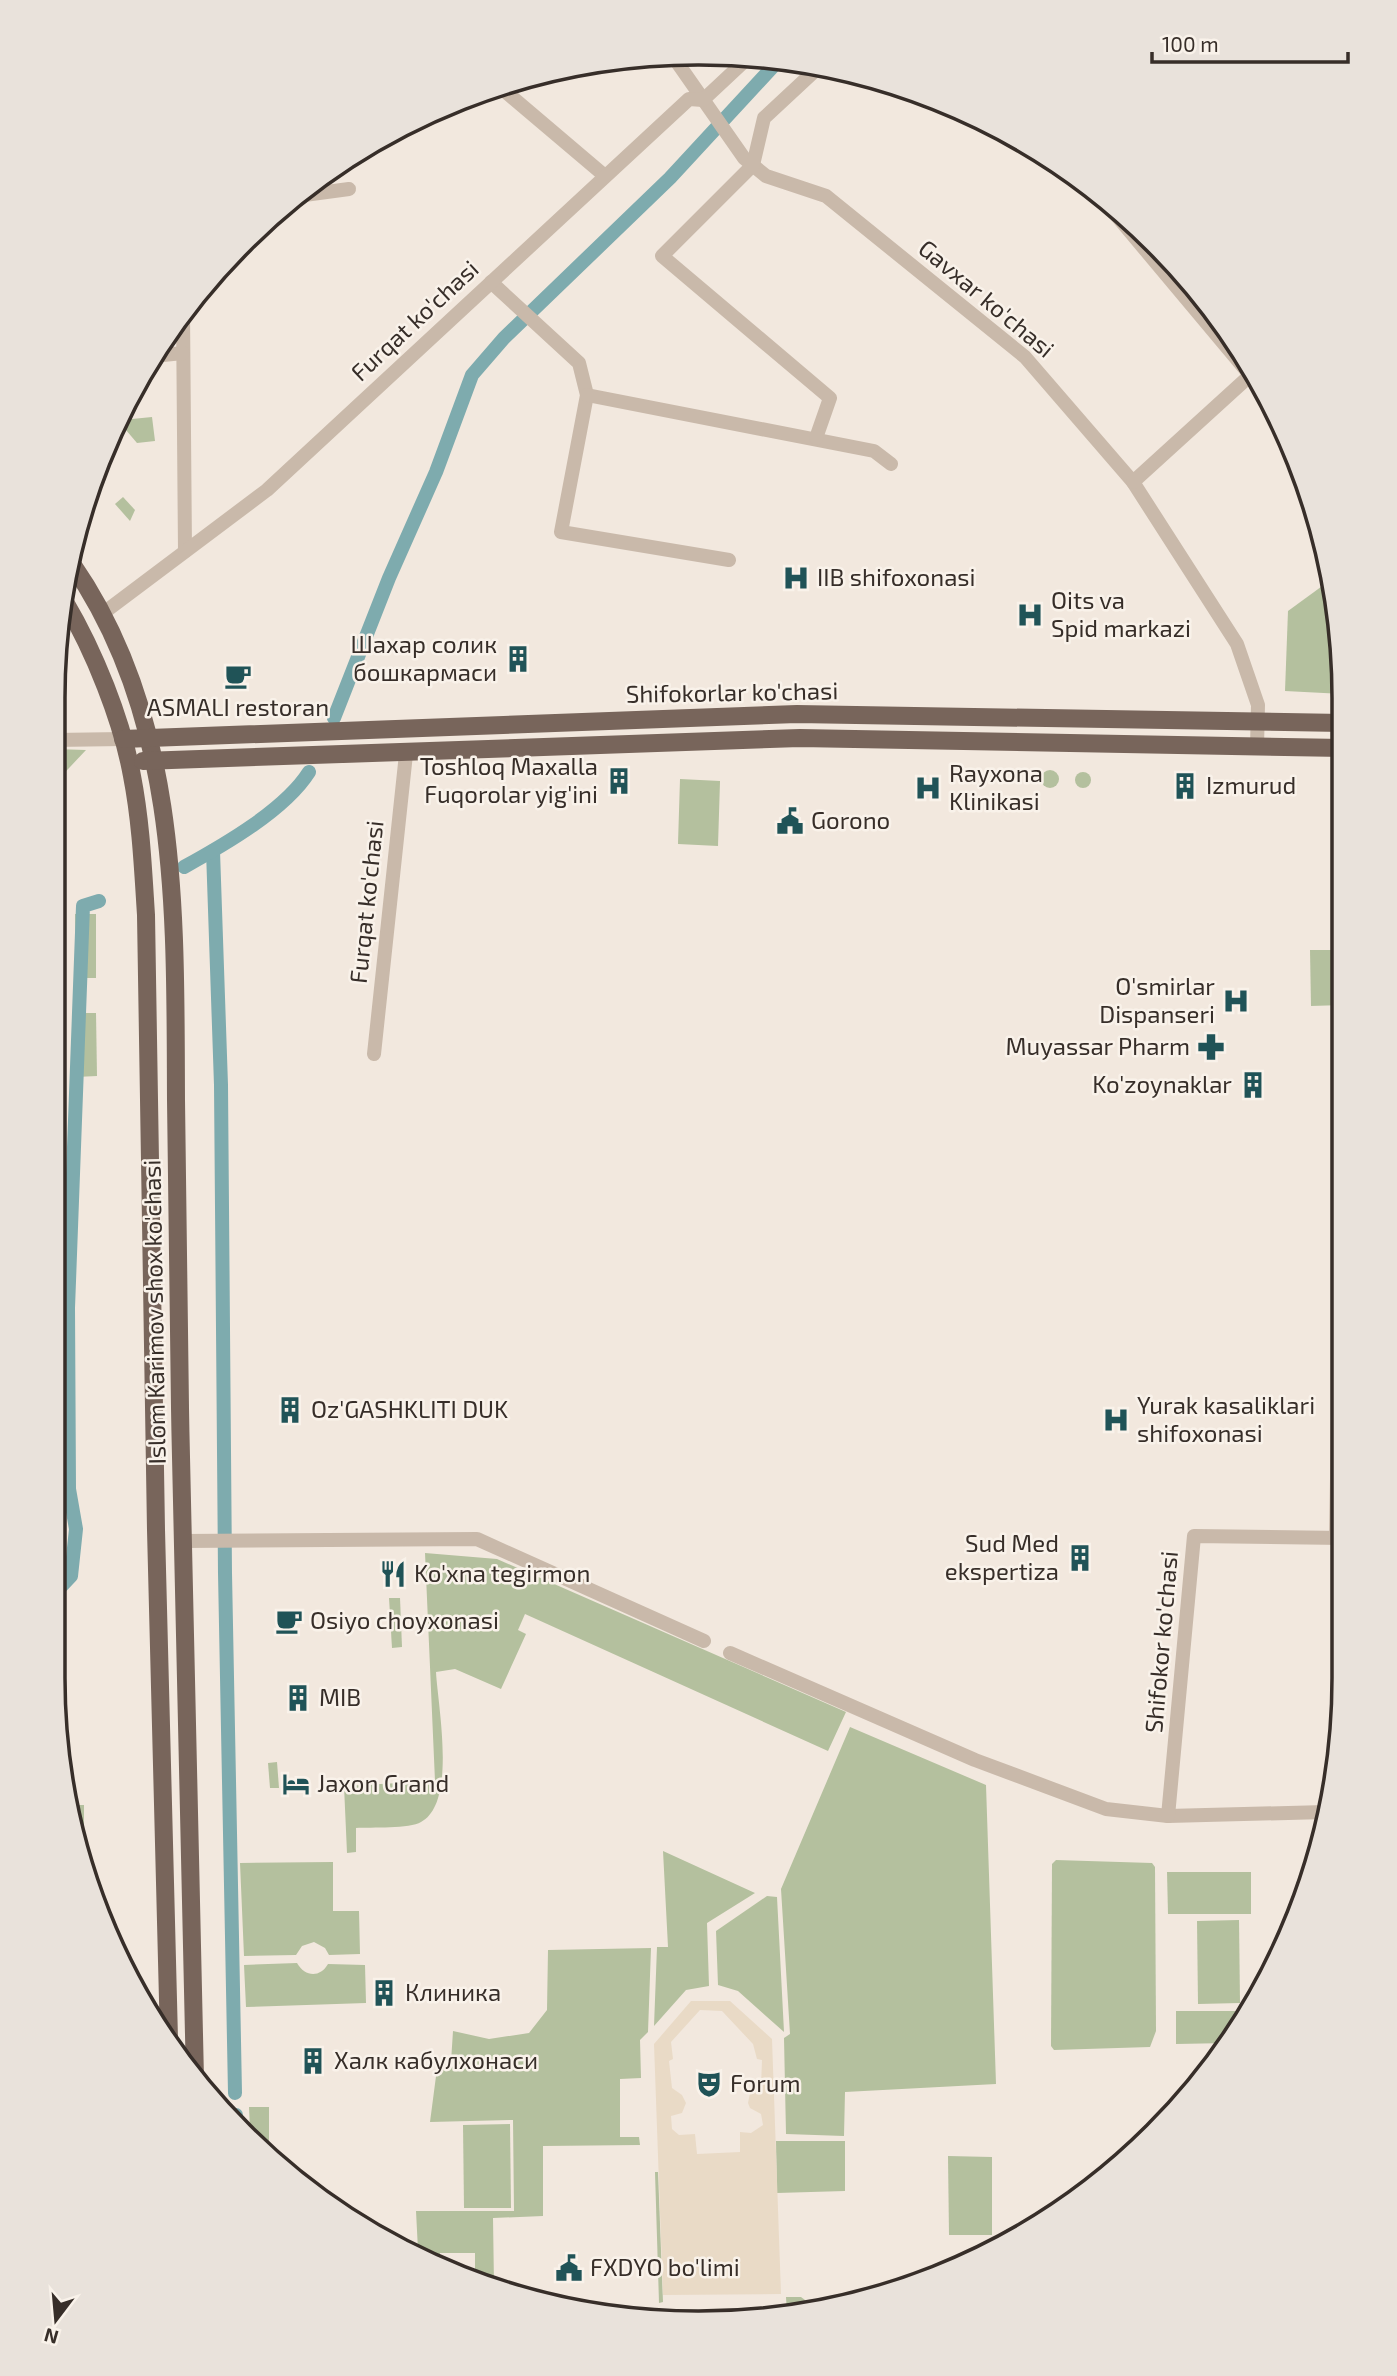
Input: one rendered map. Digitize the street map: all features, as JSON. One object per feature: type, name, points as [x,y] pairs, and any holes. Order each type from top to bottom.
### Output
[{"type":"main road","name":"Islom Karimov shox ko'chasi","points":[[77,573],[102,614],[137,692],[151,740],[164,812],[174,928],[182,1541],[195,2061]]},
{"type":"main road","name":"Islom Karimov shox ko'chasi","points":[[71,612],[123,739],[129,761],[138,815],[146,915],[156,1530],[169,2024]]},
{"type":"main road","name":"Shifokorlar ko'chasi","points":[[123,739],[797,714],[1332,723]]},
{"type":"main road","name":"Shifokorlar ko'chasi","points":[[129,761],[405,754],[800,738],[1332,748]]},
{"type":"street","name":"Gavxar ko'chasi","points":[[679,65],[736,146],[753,165],[766,176],[826,196],[1025,357],[1133,482],[1237,644],[1258,705],[1257,747]]},
{"type":"street","name":"Furqat ko'chasi","points":[[102,614],[267,490],[689,99],[703,100],[739,66]]},
{"type":"street","points":[[810,75],[764,118],[753,165],[662,256],[830,398],[816,438]]},
{"type":"street","points":[[508,94],[605,176]]},
{"type":"street","points":[[317,193],[349,189]]},
{"type":"street","points":[[1146,249],[1198,309]]},
{"type":"street","points":[[491,282],[579,363],[587,395],[561,532],[729,560]]},
{"type":"street","points":[[183,331],[185,551]]},
{"type":"street","points":[[167,355],[183,353]]},
{"type":"street","points":[[1133,482],[1246,380]]},
{"type":"street","points":[[587,395],[874,451],[891,464]]},
{"type":"street","points":[[65,740],[123,739]]},
{"type":"street","name":"Furqat ko'chasi","points":[[374,1054],[405,754]]},
{"type":"street","name":"Shifokor ko'chasi","points":[[1168,1816],[1194,1536],[1332,1538]]},
{"type":"street","points":[[182,1541],[477,1539],[704,1641]]},
{"type":"street","points":[[730,1653],[975,1760],[1106,1809],[1168,1816],[1318,1812]]},
{"type":"green space","points":[[152,417],[155,441],[137,443],[125,429],[129,419]]},
{"type":"green space","points":[[123,497],[135,510],[130,521],[115,504]]},
{"type":"green space","points":[[1322,586],[1331,657],[1332,693],[1285,691],[1288,611]]},
{"type":"green space","points":[[65,749],[86,750],[65,772]]},
{"type":"green space","points":[[1050,770],[1056,773],[1059,779],[1056,785],[1050,788],[1044,785],[1041,779],[1044,773]]},
{"type":"green space","points":[[1083,772],[1089,774],[1089,786],[1083,788],[1077,786],[1075,780],[1077,774]]},
{"type":"green space","points":[[680,779],[720,781],[718,846],[678,844]]},
{"type":"green space","points":[[75,914],[96,914],[96,978],[76,978]]},
{"type":"green space","points":[[1310,950],[1332,950],[1332,1005],[1311,1006]]},
{"type":"green space","points":[[76,1013],[96,1013],[97,1076],[76,1077]]},
{"type":"green space","points":[[425,1553],[497,1559],[846,1712],[828,1751],[525,1614],[518,1630],[526,1634],[501,1689],[455,1669],[436,1672],[443,1753],[439,1795],[432,1812],[416,1824],[356,1828],[356,1852],[347,1853],[344,1786],[435,1781]]},
{"type":"green space","points":[[389,1598],[400,1598],[402,1647],[392,1648]]},
{"type":"green space","points":[[850,1727],[986,1785],[996,2084],[845,2092],[844,2136],[786,2134],[784,2038],[790,2034],[781,1889]]},
{"type":"green space","points":[[277,1762],[279,1788],[270,1788],[268,1763]]},
{"type":"green space","points":[[78,1805],[84,1805],[84,1833]]},
{"type":"green space","points":[[663,1851],[755,1893],[707,1923],[709,1986],[686,1990],[654,2026],[657,1947],[668,1947]]},
{"type":"green space","points":[[1056,1860],[1152,1863],[1155,1867],[1156,2031],[1150,2047],[1054,2050],[1051,2046],[1052,1864]]},
{"type":"green space","points":[[333,1862],[333,1911],[359,1911],[360,1954],[329,1955],[325,1948],[314,1942],[302,1946],[296,1955],[244,1956],[240,1863]]},
{"type":"green space","points":[[1167,1872],[1251,1872],[1251,1914],[1168,1914]]},
{"type":"green space","points":[[767,1896],[777,1897],[784,2032],[738,1991],[718,1985],[716,1931]]},
{"type":"green space","points":[[1239,1920],[1240,2003],[1198,2004],[1197,1921]]},
{"type":"green space","points":[[651,1948],[648,2032],[640,2040],[641,2078],[620,2079],[620,2137],[639,2137],[640,2145],[543,2146],[543,2216],[493,2218],[494,2278],[475,2270],[475,2253],[440,2253],[440,2256],[418,2246],[416,2211],[514,2211],[513,2120],[430,2122],[438,2061],[451,2062],[453,2031],[489,2039],[529,2033],[547,2010],[548,1950]]},
{"type":"green space","points":[[297,1963],[304,1971],[312,1974],[321,1972],[328,1964],[365,1965],[366,2003],[246,2007],[244,1965]]},
{"type":"green space","points":[[1176,2011],[1235,2011],[1215,2043],[1176,2044]]},
{"type":"green space","points":[[249,2107],[269,2107],[269,2143],[250,2126]]},
{"type":"green space","points":[[510,2124],[511,2208],[464,2208],[463,2125]]},
{"type":"green space","points":[[776,2141],[845,2141],[845,2191],[777,2193]]},
{"type":"green space","points":[[948,2156],[992,2157],[992,2235],[949,2235]]},
{"type":"green space","points":[[655,2172],[658,2172],[663,2302],[659,2303]]},
{"type":"green space","points":[[786,2297],[801,2297],[805,2300],[805,2302],[787,2305]]},
{"type":"shaded area","points":[[691,2001],[730,2001],[772,2039],[781,2294],[663,2295],[654,2044]],"holes":[[[700,2010],[722,2011],[753,2044],[757,2059],[762,2060],[761,2086],[750,2093],[748,2103],[750,2108],[761,2114],[763,2125],[751,2133],[740,2132],[740,2152],[697,2154],[695,2134],[679,2135],[672,2129],[671,2116],[682,2113],[686,2103],[682,2095],[672,2088],[669,2061],[673,2059],[671,2042]]]},
{"type":"waterway","points":[[334,718],[389,578],[436,472],[472,375],[504,338],[670,178],[771,69]]},
{"type":"waterway","points":[[184,867],[269,813],[285,800],[309,772]]},
{"type":"waterway","points":[[213,851],[221,1085],[225,1573],[235,2093]]},
{"type":"waterway","points":[[65,1582],[71,1576],[76,1529],[69,1489],[68,1308],[83,906],[99,901]]},
{"type":"place","name":"IIB shifoxonasi","points":[[796,578]]},
{"type":"place","name":"Oits va Spid markazi","points":[[1030,615]]},
{"type":"place","name":"Шахар солик бошкармаси","points":[[518,659]]},
{"type":"place","name":"ASMALI restoran","points":[[238,676]]},
{"type":"place","name":"Toshloq Maxalla Fuqorolar yig'ini","points":[[619,781]]},
{"type":"place","name":"Izmurud","points":[[1185,786]]},
{"type":"place","name":"Rayxona Klinikasi","points":[[928,788]]},
{"type":"place","name":"Gorono","points":[[790,821]]},
{"type":"place","name":"O'smirlar Dispanseri","points":[[1236,1001]]},
{"type":"place","name":"Muyassar Pharm","points":[[1211,1047]]},
{"type":"place","name":"Ko'zoynaklar","points":[[1253,1085]]},
{"type":"place","name":"Oz'GASHKLITI DUK","points":[[290,1410]]},
{"type":"place","name":"Yurak kasaliklari shifoxonasi","points":[[1116,1420]]},
{"type":"place","name":"Sud Med ekspertiza","points":[[1080,1558]]},
{"type":"place","name":"Ko'xna tegirmon","points":[[393,1574]]},
{"type":"place","name":"Osiyo choyxonasi","points":[[289,1621]]},
{"type":"place","name":"MIB","points":[[298,1698]]},
{"type":"place","name":"Jaxon Grand","points":[[296,1784]]},
{"type":"place","name":"Клиника","points":[[384,1993]]},
{"type":"place","name":"Халк кабулхонаси","points":[[313,2061]]},
{"type":"place","name":"Forum","points":[[709,2084]]},
{"type":"place","name":"FXDYO bo'limi","points":[[569,2268]]}]
